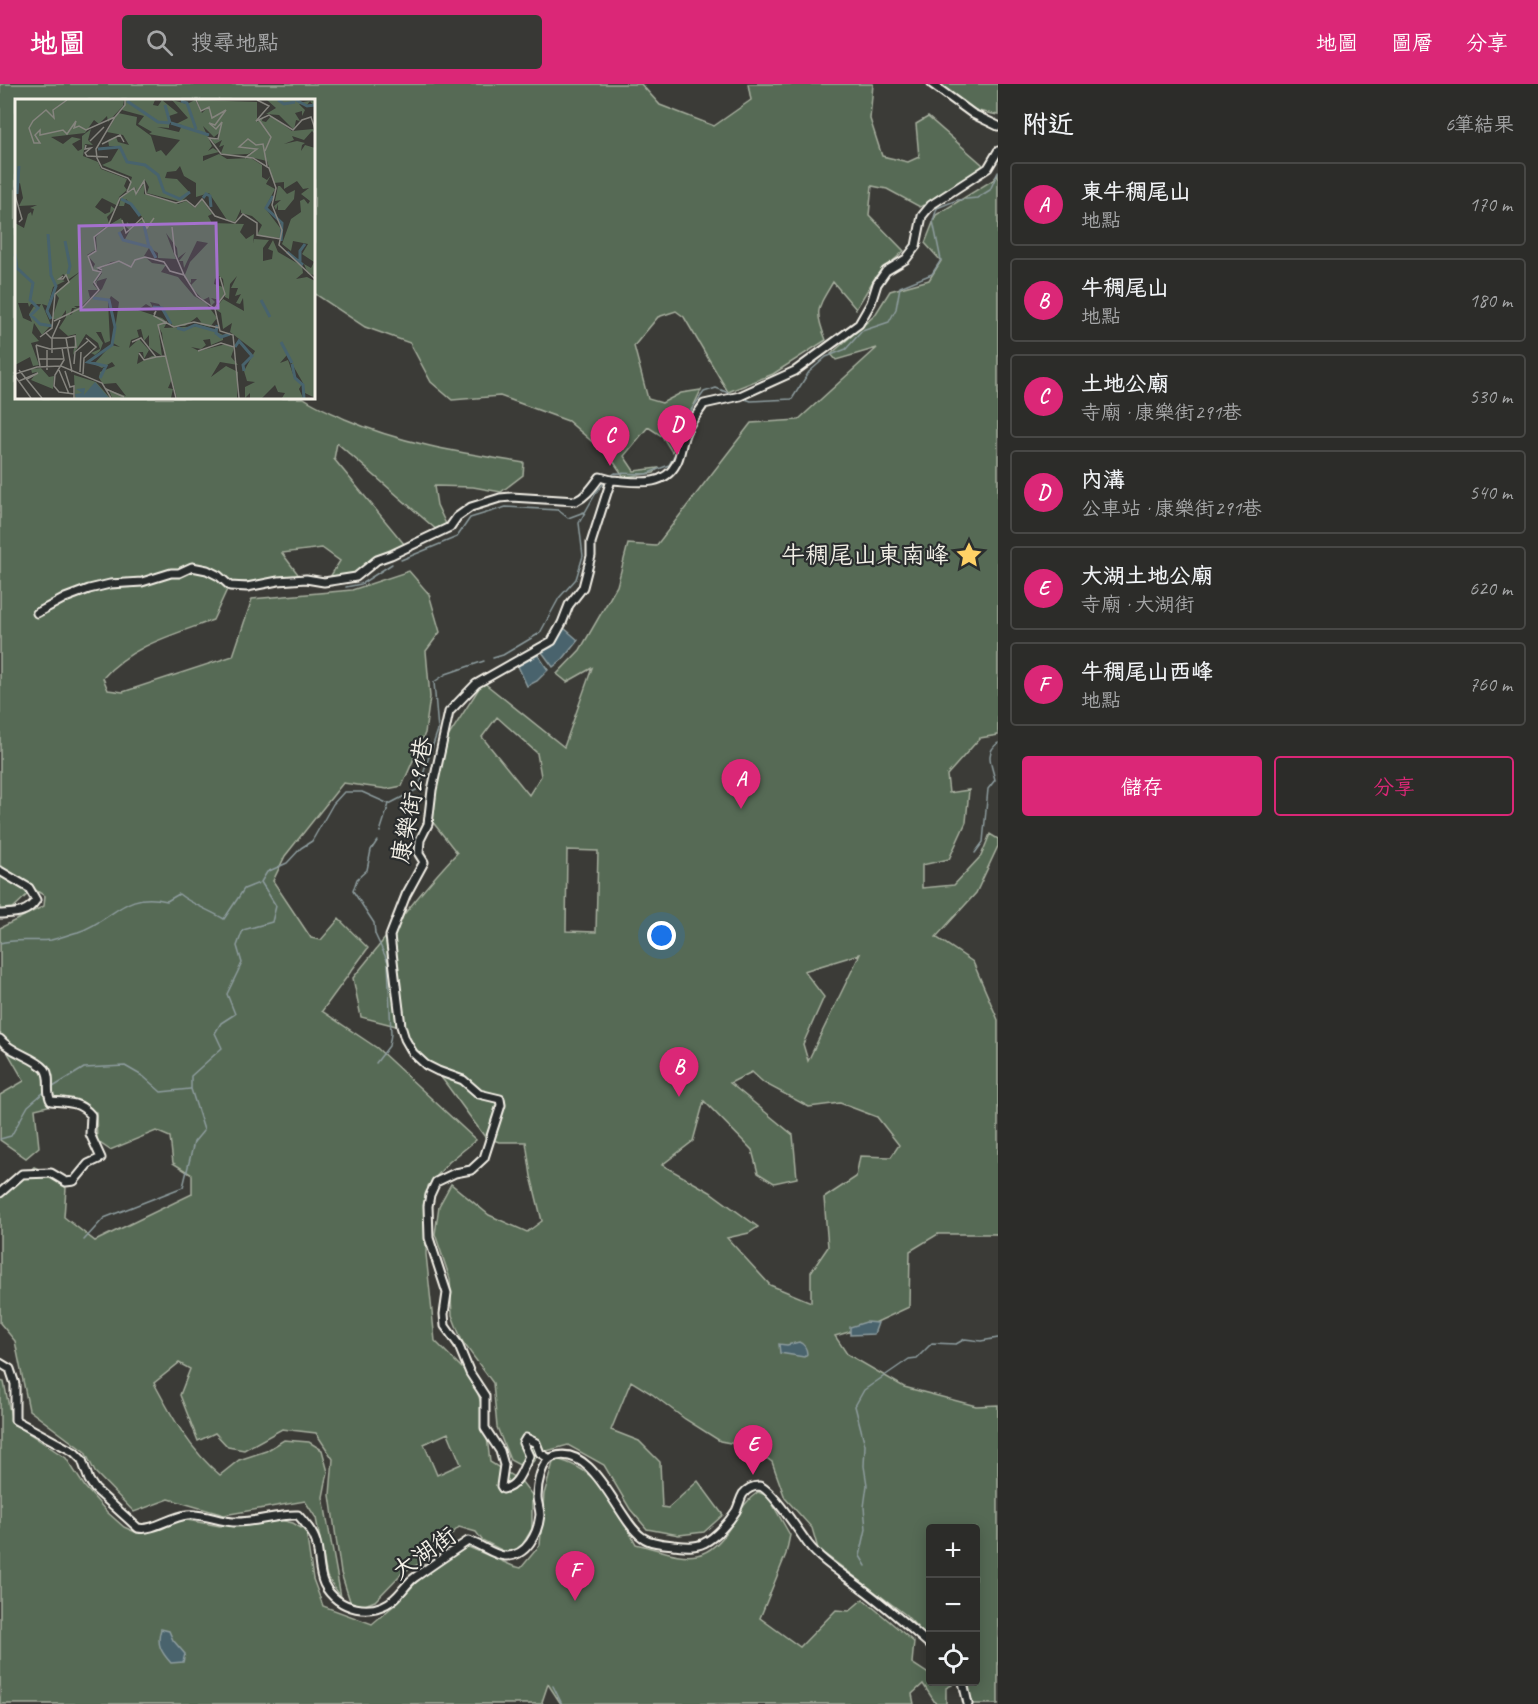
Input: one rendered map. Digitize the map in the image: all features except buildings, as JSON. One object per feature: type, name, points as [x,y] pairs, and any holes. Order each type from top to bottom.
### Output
[{"type":"street","points":[[932,84],[962,108],[998,126]]},
{"type":"street","points":[[36,613],[89,589],[110,584],[142,582],[171,573],[179,573],[192,567],[207,570],[219,576],[230,586],[248,587],[278,581],[306,579],[324,582],[356,577],[377,560],[450,527],[457,517],[471,507],[511,497],[576,501],[590,491],[600,477],[646,482],[668,474],[677,464],[688,428],[704,404],[740,396],[795,371],[859,324],[871,303],[877,284],[886,271],[906,259],[916,246],[922,216],[931,205],[988,168],[998,151]]},
{"type":"street","name":"康樂街291巷","points":[[550,1459],[540,1453],[536,1443],[526,1438],[523,1443],[529,1456],[522,1474],[503,1490],[501,1486],[504,1465],[500,1451],[485,1428],[485,1396],[470,1373],[458,1344],[445,1326],[447,1293],[429,1238],[430,1196],[436,1182],[455,1173],[471,1170],[484,1158],[501,1105],[500,1099],[479,1094],[463,1080],[426,1065],[413,1053],[401,1026],[390,936],[406,895],[424,862],[419,854],[420,840],[429,824],[432,790],[449,712],[476,684],[552,641],[569,605],[583,587],[591,556],[591,543],[611,480]]},
{"type":"street","points":[[0,872],[29,888],[36,900],[31,908],[18,913],[0,914]]},
{"type":"street","points":[[0,1039],[4,1044],[37,1062],[46,1070],[49,1076],[48,1096],[51,1101],[72,1102],[85,1108],[91,1115],[90,1134],[101,1158],[88,1164],[74,1181],[66,1182],[51,1173],[22,1174],[0,1193]]},
{"type":"street","name":"大湖街","points":[[0,1363],[10,1369],[15,1384],[15,1420],[74,1452],[82,1460],[95,1489],[138,1528],[150,1528],[175,1517],[190,1514],[235,1522],[298,1515],[308,1527],[316,1543],[324,1584],[336,1600],[365,1610],[395,1598],[411,1580],[468,1541],[479,1543],[504,1556],[519,1554],[523,1551],[536,1531],[540,1511],[537,1497],[539,1483],[546,1462],[550,1459]]},
{"type":"street","points":[[550,1459],[566,1455],[579,1461],[598,1476],[642,1538],[666,1544],[695,1546],[705,1543],[724,1526],[748,1489],[757,1486],[765,1488],[794,1522],[809,1546],[835,1569],[903,1620],[926,1641]]},
{"type":"street","points":[[964,1686],[968,1704]]},
{"type":"green space","points":[[0,84],[641,84],[660,105],[714,126],[751,100],[748,84],[873,84],[870,119],[882,156],[908,162],[919,157],[916,124],[928,117],[983,165],[950,191],[920,207],[887,189],[872,186],[869,215],[904,251],[876,276],[856,309],[833,282],[819,310],[826,340],[773,374],[728,392],[684,317],[676,311],[658,317],[634,346],[648,399],[662,403],[681,393],[701,390],[672,452],[662,436],[648,427],[624,456],[634,471],[658,468],[654,473],[624,477],[611,458],[568,421],[500,396],[452,400],[431,382],[410,343],[365,327],[315,294],[315,99],[15,99],[15,399],[306,399],[345,419],[388,435],[433,447],[524,463],[523,475],[501,492],[473,487],[434,486],[437,505],[446,524],[438,531],[337,443],[334,459],[405,545],[349,577],[330,577],[340,561],[322,548],[282,553],[301,578],[230,583],[213,620],[140,649],[114,667],[103,678],[108,690],[123,692],[233,656],[252,599],[352,590],[409,571],[429,594],[440,632],[426,651],[430,697],[425,733],[402,786],[387,789],[343,783],[285,856],[273,881],[311,938],[321,940],[339,919],[368,948],[322,1011],[377,1048],[476,1140],[449,1162],[428,1186],[426,1254],[435,1341],[473,1379],[484,1412],[490,1462],[522,1482],[532,1495],[532,1529],[518,1552],[507,1553],[482,1540],[476,1532],[459,1527],[423,1562],[403,1572],[375,1601],[357,1608],[350,1601],[341,1573],[330,1495],[333,1459],[316,1433],[282,1429],[244,1450],[228,1447],[215,1433],[198,1441],[180,1395],[190,1369],[179,1363],[154,1383],[191,1444],[220,1475],[239,1460],[266,1451],[284,1440],[309,1442],[322,1450],[328,1472],[323,1497],[341,1597],[327,1577],[316,1518],[305,1501],[224,1515],[169,1499],[134,1512],[95,1472],[85,1452],[29,1410],[15,1341],[0,1323],[0,1198],[34,1167],[50,1174],[66,1188],[64,1217],[95,1241],[192,1194],[192,1175],[173,1163],[170,1137],[156,1131],[110,1150],[97,1141],[96,1112],[56,1104],[35,1109],[39,1147],[26,1158],[0,1140],[0,1095],[24,1081],[0,1039],[0,928],[44,906],[45,896],[0,868]],"holes":[[[448,1433],[461,1464],[437,1475],[424,1444]]]},
{"type":"green space","points":[[940,84],[998,84],[998,115],[973,110]]},
{"type":"green space","points":[[998,174],[998,735],[980,738],[947,775],[949,793],[969,790],[966,822],[949,859],[922,865],[922,888],[954,885],[981,856],[990,834],[998,839],[998,846],[976,893],[936,937],[973,962],[998,1020],[998,1234],[938,1234],[910,1251],[909,1307],[866,1327],[835,1336],[847,1354],[904,1387],[976,1406],[998,1405],[998,1704],[972,1704],[965,1686],[980,1686],[980,1524],[926,1524],[926,1637],[906,1615],[818,1549],[812,1528],[785,1498],[772,1462],[751,1447],[720,1441],[631,1381],[611,1430],[639,1441],[660,1462],[662,1507],[668,1508],[698,1481],[723,1515],[704,1532],[679,1535],[647,1529],[630,1509],[604,1465],[568,1445],[540,1453],[527,1469],[510,1460],[497,1427],[493,1383],[462,1341],[452,1315],[450,1279],[435,1234],[439,1206],[451,1184],[489,1215],[527,1232],[542,1221],[531,1176],[526,1142],[499,1142],[485,1137],[444,1081],[396,1026],[361,1017],[353,978],[457,853],[428,816],[439,751],[483,682],[564,747],[592,668],[567,682],[557,674],[580,650],[617,586],[628,544],[656,546],[751,423],[798,420],[877,348],[836,360],[831,354],[875,315],[890,291],[929,280],[941,261],[925,243],[936,215],[993,180]],"holes":[[[497,717],[537,753],[541,776],[529,795],[482,737]],[[567,850],[598,851],[596,932],[566,931]],[[860,954],[808,1061],[803,1044],[824,997],[804,971]],[[752,1072],[764,1083],[809,1107],[840,1103],[877,1117],[899,1145],[891,1157],[860,1156],[856,1177],[824,1198],[828,1247],[811,1272],[811,1302],[770,1285],[727,1238],[749,1233],[758,1227],[710,1192],[662,1165],[693,1141],[704,1101],[752,1150],[758,1173],[774,1183],[797,1178],[793,1135],[730,1083]]]},
{"type":"green space","points":[[0,876],[29,893],[11,910],[0,912]]},
{"type":"green space","points":[[0,1381],[4,1382],[12,1422],[66,1458],[85,1487],[124,1527],[137,1533],[161,1521],[187,1520],[220,1526],[280,1520],[293,1523],[306,1531],[313,1579],[323,1606],[372,1624],[398,1602],[423,1575],[466,1546],[521,1568],[540,1545],[544,1494],[554,1459],[570,1463],[595,1480],[613,1503],[636,1544],[679,1555],[701,1554],[712,1548],[722,1539],[747,1502],[758,1492],[768,1496],[790,1535],[786,1554],[760,1618],[800,1647],[836,1610],[849,1611],[863,1599],[914,1642],[912,1663],[926,1672],[926,1686],[950,1686],[946,1688],[946,1704],[936,1704],[923,1684],[912,1694],[914,1704],[561,1704],[548,1684],[543,1704],[0,1704]]},
{"type":"water","points":[[564,628],[578,640],[563,659],[553,667],[542,652],[552,647]]},
{"type":"water","points":[[538,655],[548,670],[537,681],[527,686],[518,666]]},
{"type":"water","points":[[866,1322],[878,1323],[874,1334],[850,1335],[850,1327]]},
{"type":"water","points":[[799,1342],[806,1350],[807,1354],[804,1357],[780,1353],[779,1344]]},
{"type":"water","points":[[161,1629],[169,1631],[173,1640],[185,1654],[183,1662],[171,1663],[160,1648]]},
{"type":"waterway","points":[[742,398],[751,401],[792,399],[809,372],[826,357],[846,349],[862,331],[889,322],[896,309],[900,287],[932,274],[941,260],[933,221],[937,208],[957,200],[977,198],[990,190],[998,172]]},
{"type":"waterway","points":[[612,475],[615,473],[646,474],[669,465],[675,454],[681,424],[704,392],[716,388],[734,395]]},
{"type":"waterway","points":[[493,658],[503,655],[540,633],[559,598],[576,579],[583,556],[579,523],[604,483]]},
{"type":"waterway","points":[[401,560],[457,537],[470,518],[506,507],[558,510],[568,518],[584,512]]},
{"type":"waterway","points":[[346,587],[361,584],[392,564]]},
{"type":"waterway","points":[[84,1240],[104,1218],[183,1187],[194,1142],[204,1130],[191,1089],[191,1076],[222,1048],[215,1033],[221,1023],[235,1014],[227,994],[242,963],[237,946],[243,930],[272,922],[276,906],[261,882],[267,872],[287,863],[301,848],[312,841],[333,804],[344,792],[362,792],[389,804],[418,789],[438,730],[434,682],[446,674],[484,661]]},
{"type":"waterway","points":[[975,853],[983,842],[988,789],[995,780],[990,755],[998,743]]},
{"type":"waterway","points":[[380,832],[389,804]]},
{"type":"waterway","points":[[376,1063],[389,1046],[391,1034],[388,962],[375,934],[374,923],[353,891],[357,879],[367,870],[371,850],[377,841]]},
{"type":"waterway","points":[[0,943],[54,939],[90,927],[129,903],[152,899],[167,901],[179,894],[224,919],[244,889],[259,883]]},
{"type":"waterway","points":[[53,1087],[84,1068],[125,1066],[144,1077],[161,1092],[190,1089]]},
{"type":"waterway","points":[[0,1139],[11,1136],[28,1106],[43,1093]]},
{"type":"waterway","points":[[866,1566],[860,1556],[866,1529],[865,1445],[855,1406],[864,1390],[909,1359],[917,1358],[932,1343],[956,1344],[965,1339],[981,1341],[998,1338]]},
{"type":"waterway","points":[[553,1686],[562,1704]]},
{"type":"place","name":"內溝","points":[[677,455]]},
{"type":"place","name":"土地公廟","points":[[610,466]]},
{"type":"place","name":"牛稠尾山東南峰","points":[[969,555]]},
{"type":"place","name":"東牛稠尾山","points":[[741,809]]},
{"type":"place","name":"牛稠尾山","points":[[679,1097]]},
{"type":"place","name":"大湖土地公廟","points":[[753,1475]]},
{"type":"place","name":"牛稠尾山西峰","points":[[575,1601]]}]
